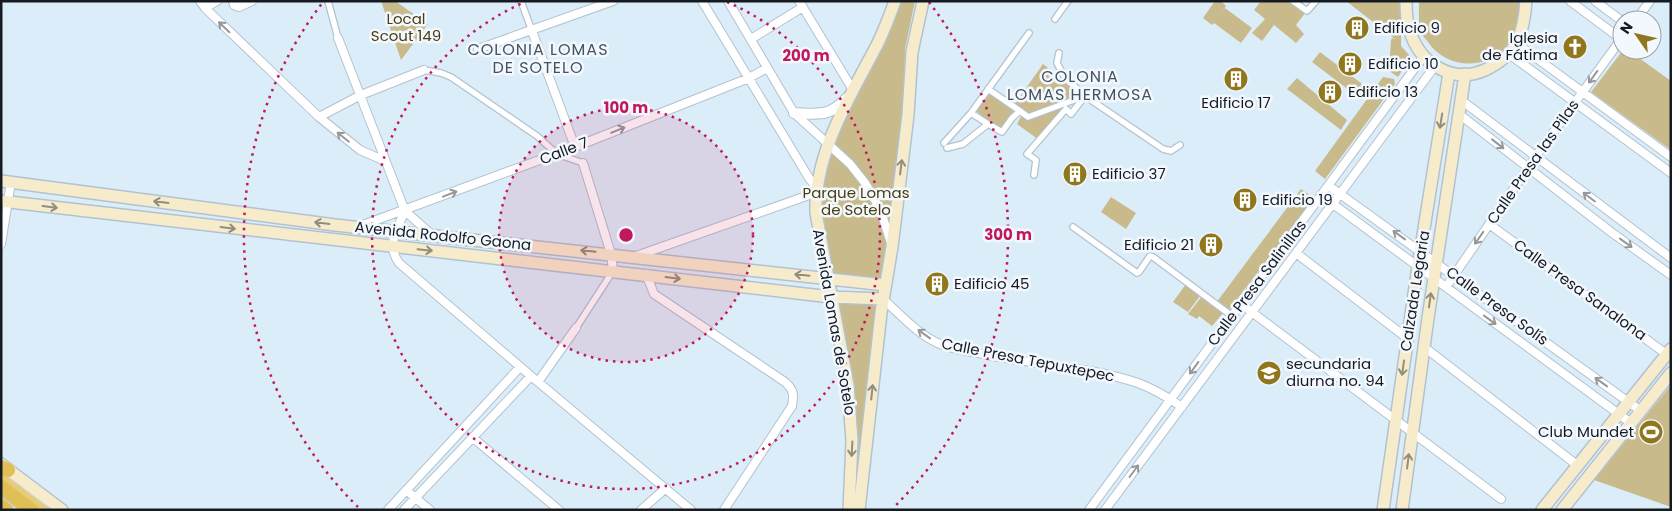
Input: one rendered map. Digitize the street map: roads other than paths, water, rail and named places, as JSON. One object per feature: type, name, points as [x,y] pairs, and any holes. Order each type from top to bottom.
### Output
[{"type":"highway","points":[[3,470],[41,510]]},
{"type":"highway","points":[[1,486],[31,510]]},
{"type":"highway","points":[[1,506],[6,510]]},
{"type":"main road","name":"Avenida Lomas de Sotelo","points":[[848,510],[852,441],[848,385],[816,213],[816,190],[838,121],[882,35],[894,1]]},
{"type":"main road","name":"Avenida Lomas de Sotelo","points":[[859,510],[883,299],[892,246],[908,115],[912,52],[923,1]]},
{"type":"main road","points":[[1406,1],[1410,32],[1423,56],[1435,66],[1449,73],[1464,74],[1482,71],[1509,54],[1516,43],[1522,26],[1526,1]]},
{"type":"main road","name":"Calzada Legaria","points":[[1383,510],[1407,338],[1449,73]]},
{"type":"main road","name":"Calzada Legaria","points":[[1402,510],[1412,432],[1428,350],[1436,262],[1464,74]]},
{"type":"main road","name":"Avenida Rodolfo Gaona","points":[[6,182],[358,227],[885,285]]},
{"type":"main road","name":"Avenida Rodolfo Gaona","points":[[5,202],[613,270],[831,297],[883,299]]},
{"type":"main road","points":[[190,224],[192,206]]},
{"type":"main road","points":[[1542,510],[1669,353]]},
{"type":"main road","points":[[1562,510],[1671,373]]},
{"type":"main road","points":[[3,470],[62,510]]},
{"type":"street","points":[[200,1],[205,8],[319,117],[360,150],[385,161]]},
{"type":"street","points":[[205,8],[217,1]]},
{"type":"street","points":[[233,1],[234,5],[239,7],[252,1]]},
{"type":"street","points":[[328,1],[338,38],[405,211],[431,234]]},
{"type":"street","points":[[520,1],[575,147]]},
{"type":"street","points":[[478,49],[613,1]]},
{"type":"street","points":[[634,257],[816,190],[702,1]]},
{"type":"street","points":[[728,1],[794,113],[850,164],[874,198],[882,215],[892,246]]},
{"type":"street","points":[[1056,20],[1068,1]]},
{"type":"street","points":[[1293,1],[1307,11],[1316,1]]},
{"type":"street","points":[[1570,1],[1612,31]]},
{"type":"street","points":[[1596,1],[1612,13]]},
{"type":"street","points":[[751,39],[801,4],[852,92],[834,110],[821,113],[794,113]]},
{"type":"street","points":[[988,124],[963,144],[946,145],[1029,32]]},
{"type":"street","points":[[1516,43],[1671,157]]},
{"type":"street","name":"Calle Presa las Pilas","points":[[1446,287],[1536,156],[1612,50]]},
{"type":"street","points":[[1059,53],[1056,62],[1061,72],[1085,96],[1163,149],[1172,151],[1180,145]]},
{"type":"street","points":[[1509,54],[1671,173]]},
{"type":"street","name":"Calle Presa Salinillas","points":[[1089,510],[1322,196],[1423,56]]},
{"type":"street","name":"Calle Presa Salinillas","points":[[1105,510],[1435,66]]},
{"type":"street","name":"Calle 7","points":[[358,227],[557,154],[749,78],[767,68]]},
{"type":"street","points":[[319,117],[361,95],[424,70],[442,73],[451,77],[537,136],[557,154],[583,163],[611,254],[613,270],[576,328],[538,382]]},
{"type":"street","points":[[988,89],[1028,117],[1085,96]]},
{"type":"street","points":[[1034,175],[1036,160],[1027,154],[1066,109],[1071,114],[1085,96]]},
{"type":"street","points":[[1461,100],[1671,258]]},
{"type":"street","points":[[971,113],[1002,132],[1012,118],[1020,111]]},
{"type":"street","points":[[1459,114],[1611,232],[1671,275]]},
{"type":"street","points":[[1,244],[6,182]]},
{"type":"street","name":"Calle Presa Solís","points":[[1329,186],[1641,411]]},
{"type":"street","name":"Calle Presa Solís","points":[[1322,196],[1631,423]]},
{"type":"street","points":[[405,211],[396,230],[392,246],[393,256],[399,263],[691,510]]},
{"type":"street","name":"Calle Presa Sanalona","points":[[1489,224],[1669,353]]},
{"type":"street","points":[[1072,227],[1137,273],[1150,256],[1153,257],[1232,316]]},
{"type":"street","points":[[1296,254],[1407,338]]},
{"type":"street","points":[[646,274],[654,294],[791,388],[794,395],[792,406],[724,510]]},
{"type":"street","name":"Calle Presa Tepuxtepec","points":[[883,299],[922,334],[945,346],[1006,359],[1097,373],[1139,384],[1182,407]]},
{"type":"street","points":[[1241,304],[1501,499]]},
{"type":"street","points":[[1428,350],[1577,465]]},
{"type":"street","points":[[388,510],[520,366]]},
{"type":"street","points":[[404,510],[531,376]]},
{"type":"street","points":[[472,437],[558,510]]},
{"type":"street","points":[[641,510],[666,488]]},
{"type":"street","points":[[406,490],[430,510]]},
{"type":"place","name":"Edificio 9","points":[[1357,28]]},
{"type":"place","name":"Iglesia de Fátima","points":[[1575,47]]},
{"type":"place","name":"Edificio 10","points":[[1350,64]]},
{"type":"place","name":"Edificio 17","points":[[1236,79]]},
{"type":"place","name":"Edificio 13","points":[[1330,92]]},
{"type":"place","name":"Edificio 37","points":[[1075,174]]},
{"type":"place","name":"Edificio 19","points":[[1245,200]]},
{"type":"place","name":"Edificio 21","points":[[1211,245]]},
{"type":"place","name":"Edificio 45","points":[[937,284]]},
{"type":"place","name":"secundaria diurna no. 94","points":[[1269,373]]},
{"type":"place","name":"Club Mundet","points":[[1651,432]]},
{"type":"district","name":"COLONIA LOMAS DE SOTELO","points":[[538,58]]},
{"type":"district","name":"COLONIA LOMAS HERMOSA","points":[[1080,85]]},
{"type":"park label","name":"Local Scout 149","points":[[406,28]]},
{"type":"park label","name":"Parque Lomas de Sotelo","points":[[856,202]]}]
